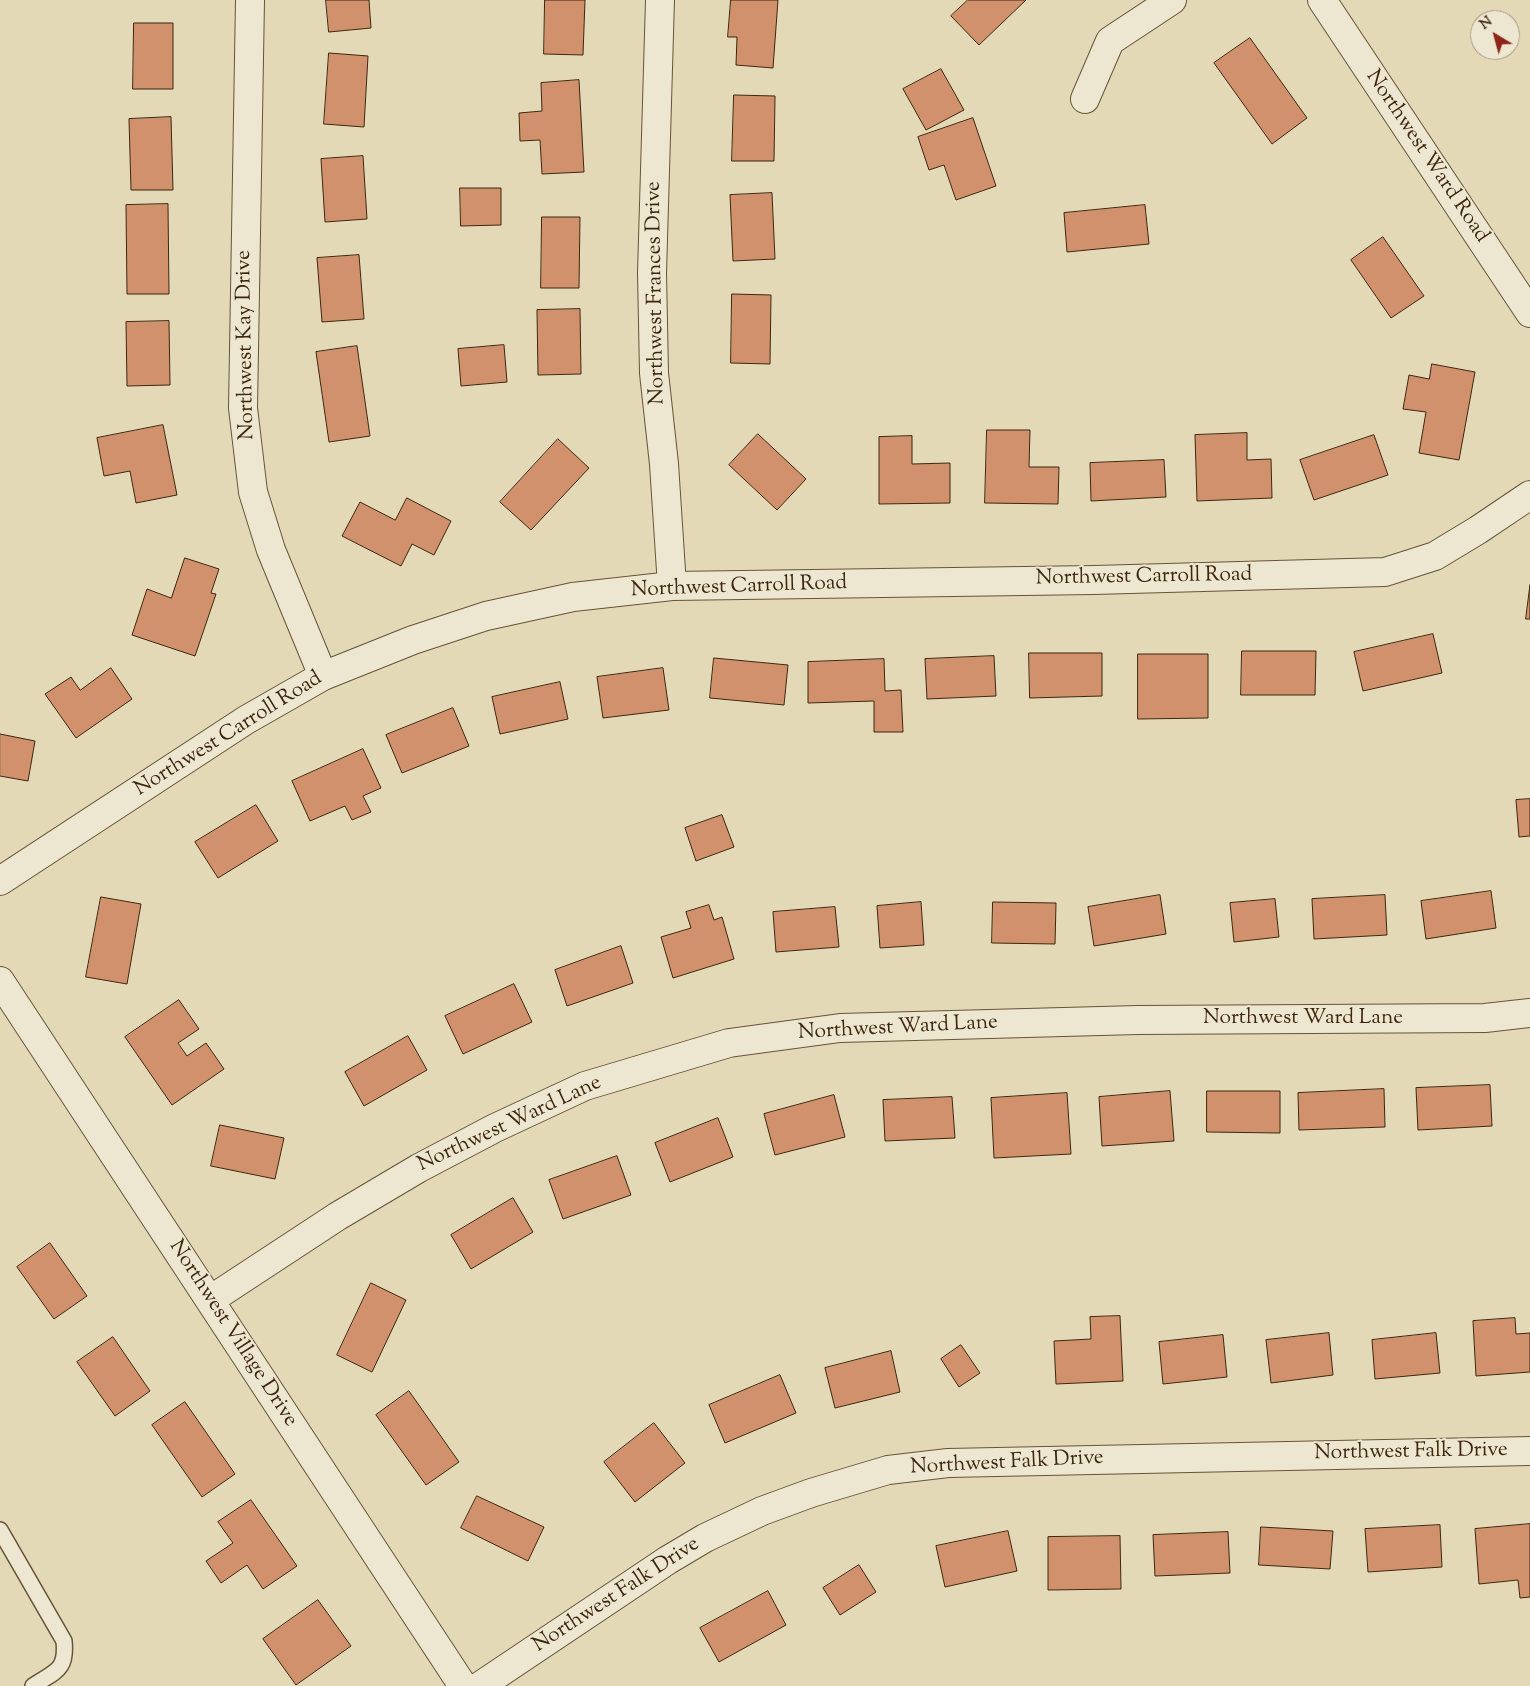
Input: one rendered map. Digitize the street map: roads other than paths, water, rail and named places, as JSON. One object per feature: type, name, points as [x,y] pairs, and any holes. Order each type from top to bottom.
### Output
[{"type":"street","name":"Northwest Kay Drive","points":[[250,0],[244,417],[252,492],[271,550],[323,676]]},
{"type":"street","name":"Northwest Frances Drive","points":[[660,0],[652,273],[654,355],[672,586]]},
{"type":"street","points":[[1085,99],[1110,41],[1172,0]]},
{"type":"street","name":"Northwest Ward Road","points":[[1322,0],[1530,313]]},
{"type":"street","name":"Northwest Carroll Road","points":[[0,881],[246,720],[323,676],[413,640],[486,616],[573,597],[672,586],[1094,580],[1385,572],[1435,556],[1530,495]]},
{"type":"street","name":"Northwest Village Drive","points":[[0,981],[463,1686]]},
{"type":"street","name":"Northwest Ward Lane","points":[[210,1300],[394,1182],[495,1128],[585,1086],[729,1043],[840,1028],[1138,1020],[1485,1018],[1530,1013]]},
{"type":"street","name":"Northwest Falk Drive","points":[[480,1686],[668,1560],[705,1538],[762,1511],[803,1496],[888,1470],[948,1463],[1530,1451]]},
{"type":"lane","points":[[0,1530],[64,1641],[66,1658],[58,1670],[33,1686]]}]
